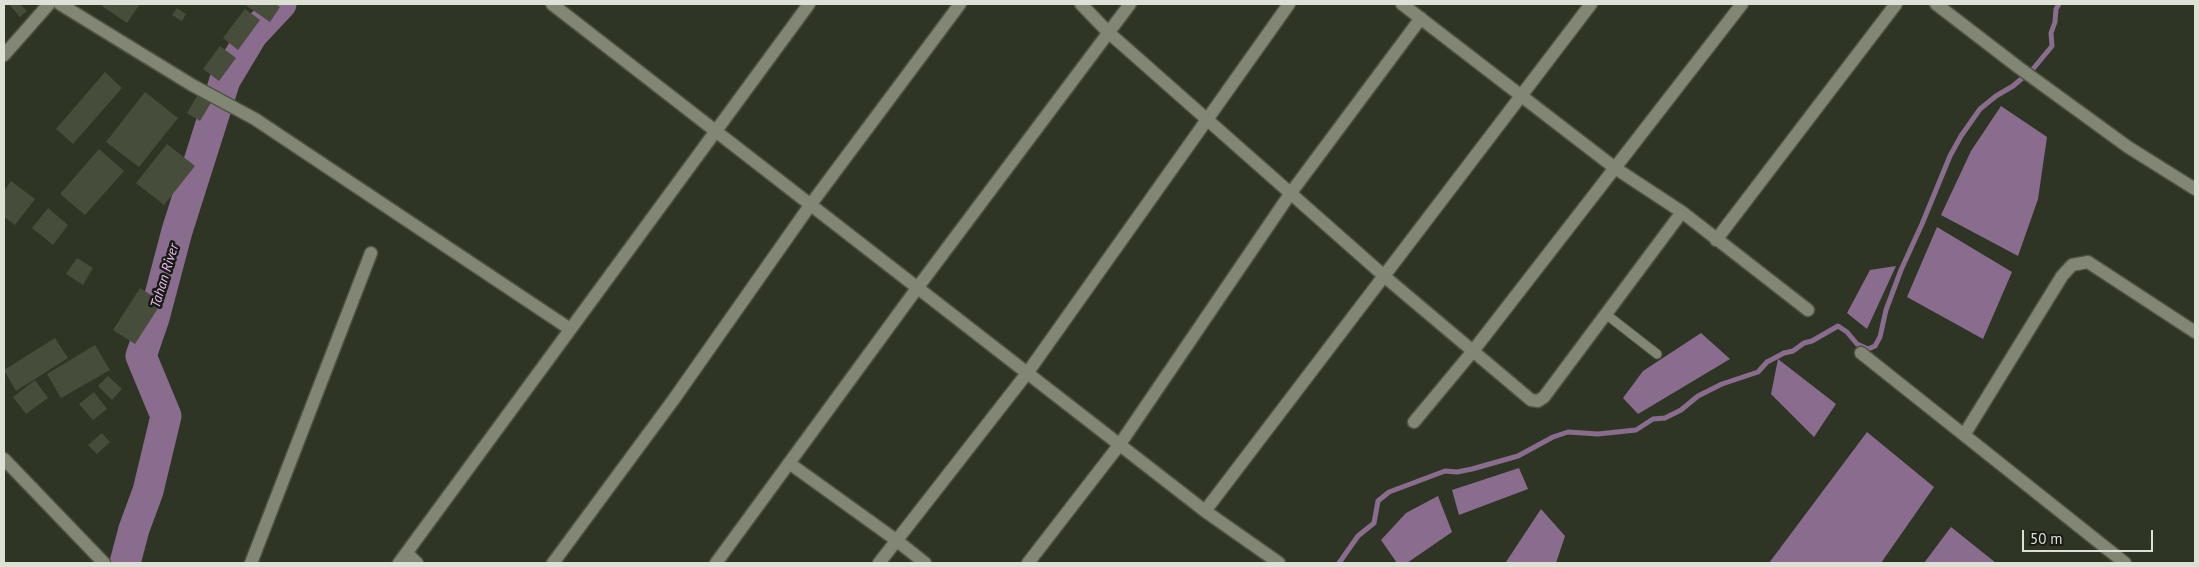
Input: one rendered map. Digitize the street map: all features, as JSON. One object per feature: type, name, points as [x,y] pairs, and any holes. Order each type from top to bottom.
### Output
[{"type":"street","points":[[4,56],[49,4]]},
{"type":"street","points":[[60,4],[192,85],[255,119],[570,330]]},
{"type":"street","points":[[552,4],[1206,511],[1279,563]]},
{"type":"street","points":[[417,563],[403,558],[809,4]]},
{"type":"street","points":[[553,563],[674,398],[811,204],[960,4]]},
{"type":"street","points":[[1081,4],[1108,32],[1290,194],[1531,400],[1538,401],[1544,396],[1607,315],[1682,212]]},
{"type":"street","points":[[716,563],[918,287],[1130,4]]},
{"type":"street","points":[[879,563],[1028,372],[1289,4]]},
{"type":"street","points":[[1402,4],[1615,168],[1682,212],[1808,310]]},
{"type":"street","points":[[1206,511],[1383,275],[1591,4]]},
{"type":"street","points":[[1414,422],[1473,351],[1742,4]]},
{"type":"street","points":[[1716,240],[1896,4]]},
{"type":"street","points":[[1936,4],[2018,67],[2128,147],[2195,189]]},
{"type":"street","points":[[1028,563],[1120,444],[1290,194],[1421,18]]},
{"type":"street","points":[[251,563],[370,253]]},
{"type":"street","points":[[1964,435],[2062,276],[2072,265],[2088,262],[2195,332]]},
{"type":"street","points":[[1861,353],[2125,563]]},
{"type":"street","points":[[4,459],[104,563]]},
{"type":"street","points":[[789,463],[925,563]]},
{"type":"lane","points":[[1607,315],[1657,354]]},
{"type":"shaded area","points":[[2001,106],[2047,137],[2038,199],[2018,256],[1941,215],[1971,151]]},
{"type":"shaded area","points":[[1937,227],[2012,272],[1983,339],[1907,297]]},
{"type":"shaded area","points":[[1896,266],[1867,329],[1847,313],[1870,270]]},
{"type":"shaded area","points":[[1701,333],[1730,359],[1638,414],[1623,398],[1643,371]]},
{"type":"shaded area","points":[[1778,359],[1836,404],[1814,437],[1771,394]]},
{"type":"shaded area","points":[[1867,432],[1934,487],[1881,563],[1769,563]]},
{"type":"shaded area","points":[[1519,468],[1528,489],[1459,515],[1452,490]]},
{"type":"shaded area","points":[[1438,496],[1452,532],[1407,563],[1397,563],[1381,540],[1406,513]]},
{"type":"shaded area","points":[[1541,509],[1565,536],[1556,563],[1506,562]]},
{"type":"shaded area","points":[[1951,527],[1996,563],[1924,563]]},
{"type":"building","points":[[9,4],[20,4],[27,11],[20,17]]},
{"type":"building","points":[[103,4],[140,4],[127,23],[102,6]]},
{"type":"building","points":[[244,4],[276,4],[280,7],[270,22]]},
{"type":"building","points":[[177,8],[186,14],[182,21],[172,15]]},
{"type":"building","points":[[245,9],[260,20],[238,50],[223,38]]},
{"type":"building","points":[[220,46],[236,58],[219,81],[203,69]]},
{"type":"building","points":[[105,72],[122,88],[73,144],[56,129]]},
{"type":"building","points":[[145,92],[178,118],[139,167],[106,142]]},
{"type":"building","points":[[199,93],[212,101],[200,121],[187,113]]},
{"type":"building","points":[[167,144],[195,166],[164,205],[136,183]]},
{"type":"building","points":[[99,149],[124,171],[85,215],[60,194]]},
{"type":"building","points":[[11,181],[35,199],[15,225],[4,217],[4,191]]},
{"type":"building","points":[[48,208],[68,225],[53,245],[32,228]]},
{"type":"building","points":[[77,258],[93,268],[83,285],[66,274]]},
{"type":"building","points":[[140,288],[162,302],[135,344],[113,330]]},
{"type":"building","points":[[55,338],[68,358],[16,391],[4,370]]},
{"type":"building","points":[[95,345],[110,370],[61,398],[47,374]]},
{"type":"building","points":[[108,376],[122,389],[112,400],[98,386]]},
{"type":"building","points":[[35,380],[48,398],[26,414],[13,397]]},
{"type":"building","points":[[94,392],[107,409],[93,420],[79,404]]},
{"type":"building","points":[[102,433],[110,442],[97,454],[88,445]]},
{"type":"waterway","name":"Tahan River","points":[[125,563],[134,529],[148,491],[166,416],[141,356],[154,318],[177,231],[225,80],[252,35],[281,4]]},
{"type":"waterway","points":[[1339,563],[1358,536],[1374,523],[1378,501],[1389,492],[1445,471],[1457,472],[1472,469],[1518,456],[1553,437],[1568,432],[1598,434],[1636,430],[1653,419],[1665,418],[1681,410],[1698,396],[1722,384],[1758,372],[1767,362],[1784,353],[1793,351],[1804,343],[1812,341],[1838,326],[1847,332],[1857,344],[1868,349],[1875,346],[1880,337],[1886,310],[1901,270],[1950,156],[1980,109],[1996,96],[2013,86],[2033,69],[2052,46],[2051,33],[2055,22],[2056,9],[2059,4]]}]
